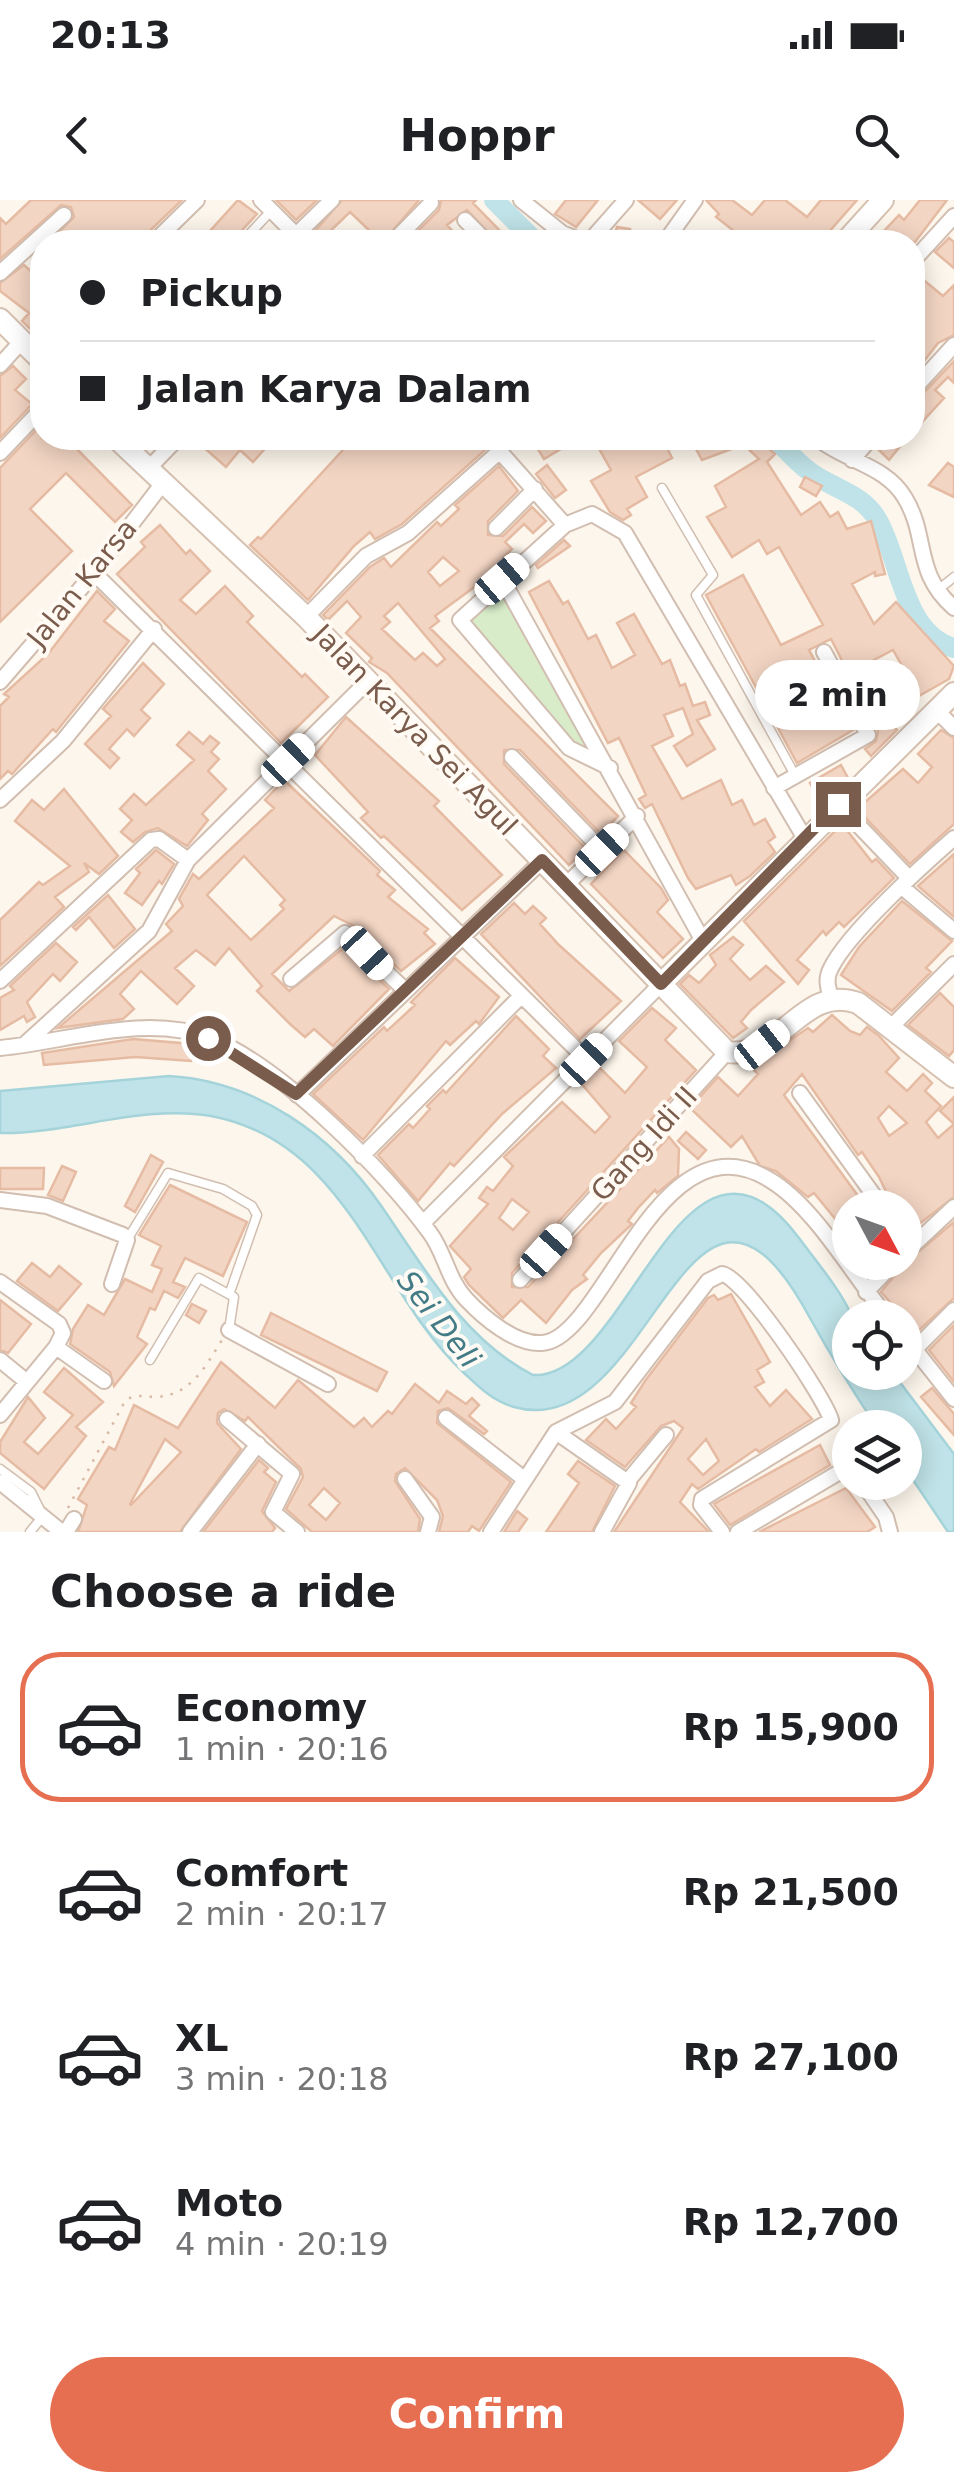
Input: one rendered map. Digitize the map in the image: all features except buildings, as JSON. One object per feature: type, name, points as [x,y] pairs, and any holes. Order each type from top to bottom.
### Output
[{"type":"main road","points":[[856,230],[883,200]]},
{"type":"main road","points":[[0,319],[30,348]]},
{"type":"main road","name":"Jalan Karya Sei Agul","points":[[129,450],[306,618],[727,1052]]},
{"type":"main road","points":[[661,984],[804,837],[954,693]]},
{"type":"main road","points":[[727,1052],[741,1054],[762,1045],[812,1006],[831,998],[858,1003],[954,1077]]},
{"type":"street","points":[[166,230],[197,200]]},
{"type":"street","points":[[284,200],[266,205],[291,230]]},
{"type":"street","points":[[307,230],[332,200]]},
{"type":"street","points":[[522,200],[558,230]]},
{"type":"street","points":[[597,230],[626,200]]},
{"type":"street","points":[[674,230],[694,200]]},
{"type":"street","points":[[404,230],[431,203]]},
{"type":"street","points":[[47,230],[64,215]]},
{"type":"street","points":[[925,248],[954,216]]},
{"type":"street","points":[[465,220],[475,230]]},
{"type":"street","points":[[0,273],[30,246]]},
{"type":"street","points":[[0,365],[22,341]]},
{"type":"street","points":[[925,377],[954,345]]},
{"type":"street","points":[[0,453],[30,422]]},
{"type":"street","name":"Jalan Karsa","points":[[0,682],[94,573],[171,450]]},
{"type":"street","points":[[836,450],[892,481],[906,500],[935,592],[954,608]]},
{"type":"street","points":[[852,460],[861,450]]},
{"type":"street","points":[[306,618],[366,556],[408,533],[500,451],[565,525]]},
{"type":"street","points":[[496,528],[535,489]]},
{"type":"street","points":[[610,768],[569,748],[463,626],[463,614],[502,579],[565,525],[592,514],[625,532],[804,837]]},
{"type":"street","points":[[94,573],[288,760],[586,1060]]},
{"type":"street","points":[[502,579],[703,941]]},
{"type":"street","points":[[0,800],[62,741],[154,629]]},
{"type":"street","points":[[774,788],[868,735],[824,652]]},
{"type":"street","points":[[22,1046],[149,931],[188,860],[368,681]]},
{"type":"street","points":[[936,710],[954,728]]},
{"type":"street","points":[[512,757],[602,850]]},
{"type":"street","points":[[838,804],[954,931]]},
{"type":"street","points":[[566,885],[637,816]]},
{"type":"street","points":[[831,998],[827,982],[830,968],[906,882],[954,838]]},
{"type":"street","points":[[0,981],[151,840],[159,840],[188,860]]},
{"type":"street","points":[[296,1094],[542,860]]},
{"type":"street","points":[[290,979],[345,933],[405,990]]},
{"type":"street","points":[[890,1028],[954,964]]},
{"type":"street","points":[[423,1223],[661,984]]},
{"type":"street","points":[[362,1156],[520,996]]},
{"type":"street","points":[[0,1048],[114,1031],[170,1031],[208,1038],[296,1094],[362,1156],[423,1223],[462,1295],[513,1336],[540,1344],[557,1340],[582,1313],[648,1220],[697,1174],[724,1166],[770,1179],[832,1245],[873,1300]]},
{"type":"street","name":"Gang Idi II","points":[[520,1280],[727,1052]]},
{"type":"street","points":[[800,1093],[870,1190]]},
{"type":"street","points":[[0,1200],[70,1213],[104,1224],[127,1240],[112,1284]]},
{"type":"street","points":[[922,1233],[954,1206]]},
{"type":"street","points":[[491,1532],[556,1432],[615,1402],[708,1282],[731,1274],[784,1342],[831,1420],[702,1500],[701,1505],[722,1532]]},
{"type":"street","points":[[866,1292],[878,1280]]},
{"type":"street","points":[[0,1282],[59,1324],[63,1333],[0,1415]]},
{"type":"street","points":[[922,1334],[954,1310]]},
{"type":"street","points":[[229,1330],[328,1384]]},
{"type":"street","points":[[56,1347],[104,1382]]},
{"type":"street","points":[[922,1358],[954,1399]]},
{"type":"street","points":[[0,1360],[27,1382]]},
{"type":"street","points":[[446,1418],[523,1478]]},
{"type":"street","points":[[227,1419],[293,1476],[273,1512],[297,1532]]},
{"type":"street","points":[[556,1432],[627,1482]]},
{"type":"street","points":[[602,1532],[628,1491],[627,1482],[666,1436]]},
{"type":"street","points":[[190,1532],[258,1444]]},
{"type":"street","points":[[738,1532],[832,1476]]},
{"type":"street","points":[[406,1479],[432,1518],[428,1532]]},
{"type":"street","points":[[0,1482],[43,1516],[66,1527]]},
{"type":"street","points":[[874,1500],[890,1532]]},
{"type":"lane","points":[[250,230],[266,205]]},
{"type":"lane","points":[[662,488],[713,575],[696,595],[796,776]]},
{"type":"lane","points":[[935,592],[954,576]]},
{"type":"lane","points":[[127,1240],[168,1173],[243,1199],[257,1215],[256,1228],[230,1292],[236,1310],[229,1330]]},
{"type":"lane","points":[[150,1360],[198,1278],[230,1292]]},
{"type":"lane","points":[[0,1470],[32,1492],[43,1516],[30,1532]]},
{"type":"path","points":[[66,1527],[125,1401],[132,1396],[162,1396],[184,1390],[229,1330]]},
{"type":"green space","points":[[501,581],[604,761],[578,753],[464,614]]},
{"type":"water","name":"Sei Deli","points":[[169,1076],[232,1088],[262,1101],[290,1116],[340,1157],[382,1207],[466,1323],[486,1343],[533,1375],[567,1365],[598,1334],[689,1215],[722,1195],[758,1200],[799,1238],[843,1300],[832,1300],[832,1356],[768,1259],[732,1242],[699,1257],[602,1378],[562,1405],[514,1407],[481,1389],[464,1373],[434,1339],[328,1187],[296,1156],[258,1131],[211,1116],[185,1113],[0,1133],[0,1091]]},
{"type":"water","points":[[853,1390],[906,1390],[921,1410],[866,1410]]},
{"type":"water","points":[[922,1412],[954,1454],[954,1532],[948,1532],[922,1493]]},
{"type":"waterway","points":[[494,200],[524,230]]},
{"type":"waterway","points":[[786,450],[808,470],[872,511],[913,611],[937,640],[954,648]]},
{"type":"route","points":[[208,1038],[246,1058],[296,1094],[542,860],[661,984],[838,804]]}]
